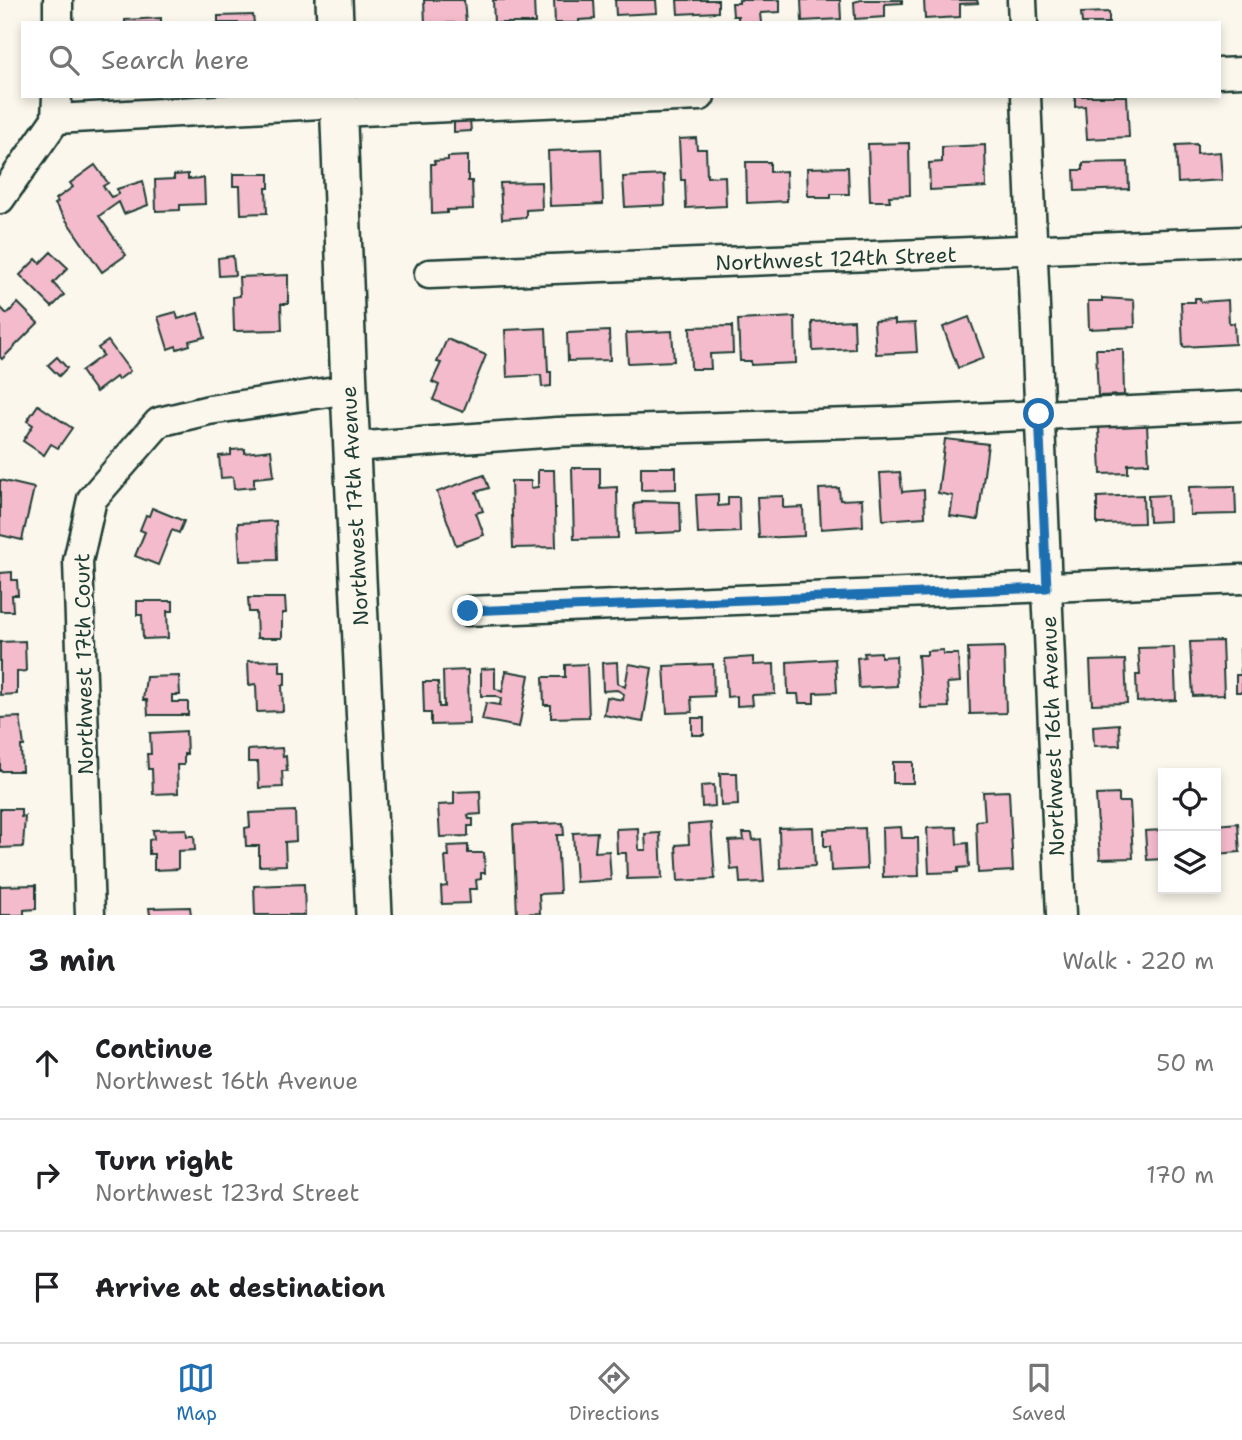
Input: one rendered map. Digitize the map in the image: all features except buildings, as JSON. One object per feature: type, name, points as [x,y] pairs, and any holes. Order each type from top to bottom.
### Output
[{"type":"main road","points":[[334,0],[335,21]]},
{"type":"main road","name":"Northwest 17th Avenue","points":[[339,104],[349,389],[374,915]]},
{"type":"street","points":[[58,0],[58,21]]},
{"type":"street","points":[[1022,0],[1023,21]]},
{"type":"street","points":[[1221,73],[1242,72]]},
{"type":"street","points":[[0,199],[56,108],[610,98]]},
{"type":"street","name":"Northwest 16th Avenue","points":[[1026,98],[1061,915]]},
{"type":"street","name":"Northwest 124th Street","points":[[429,274],[1242,242]]},
{"type":"street","name":"Northwest 17th Court","points":[[90,915],[78,561],[92,499],[159,422],[209,410],[349,389]]},
{"type":"street","points":[[352,447],[557,432],[869,423],[1242,406]]},
{"type":"street","points":[[468,611],[1242,579]]},
{"type":"route","points":[[468,611],[1047,588],[1039,414]]}]
